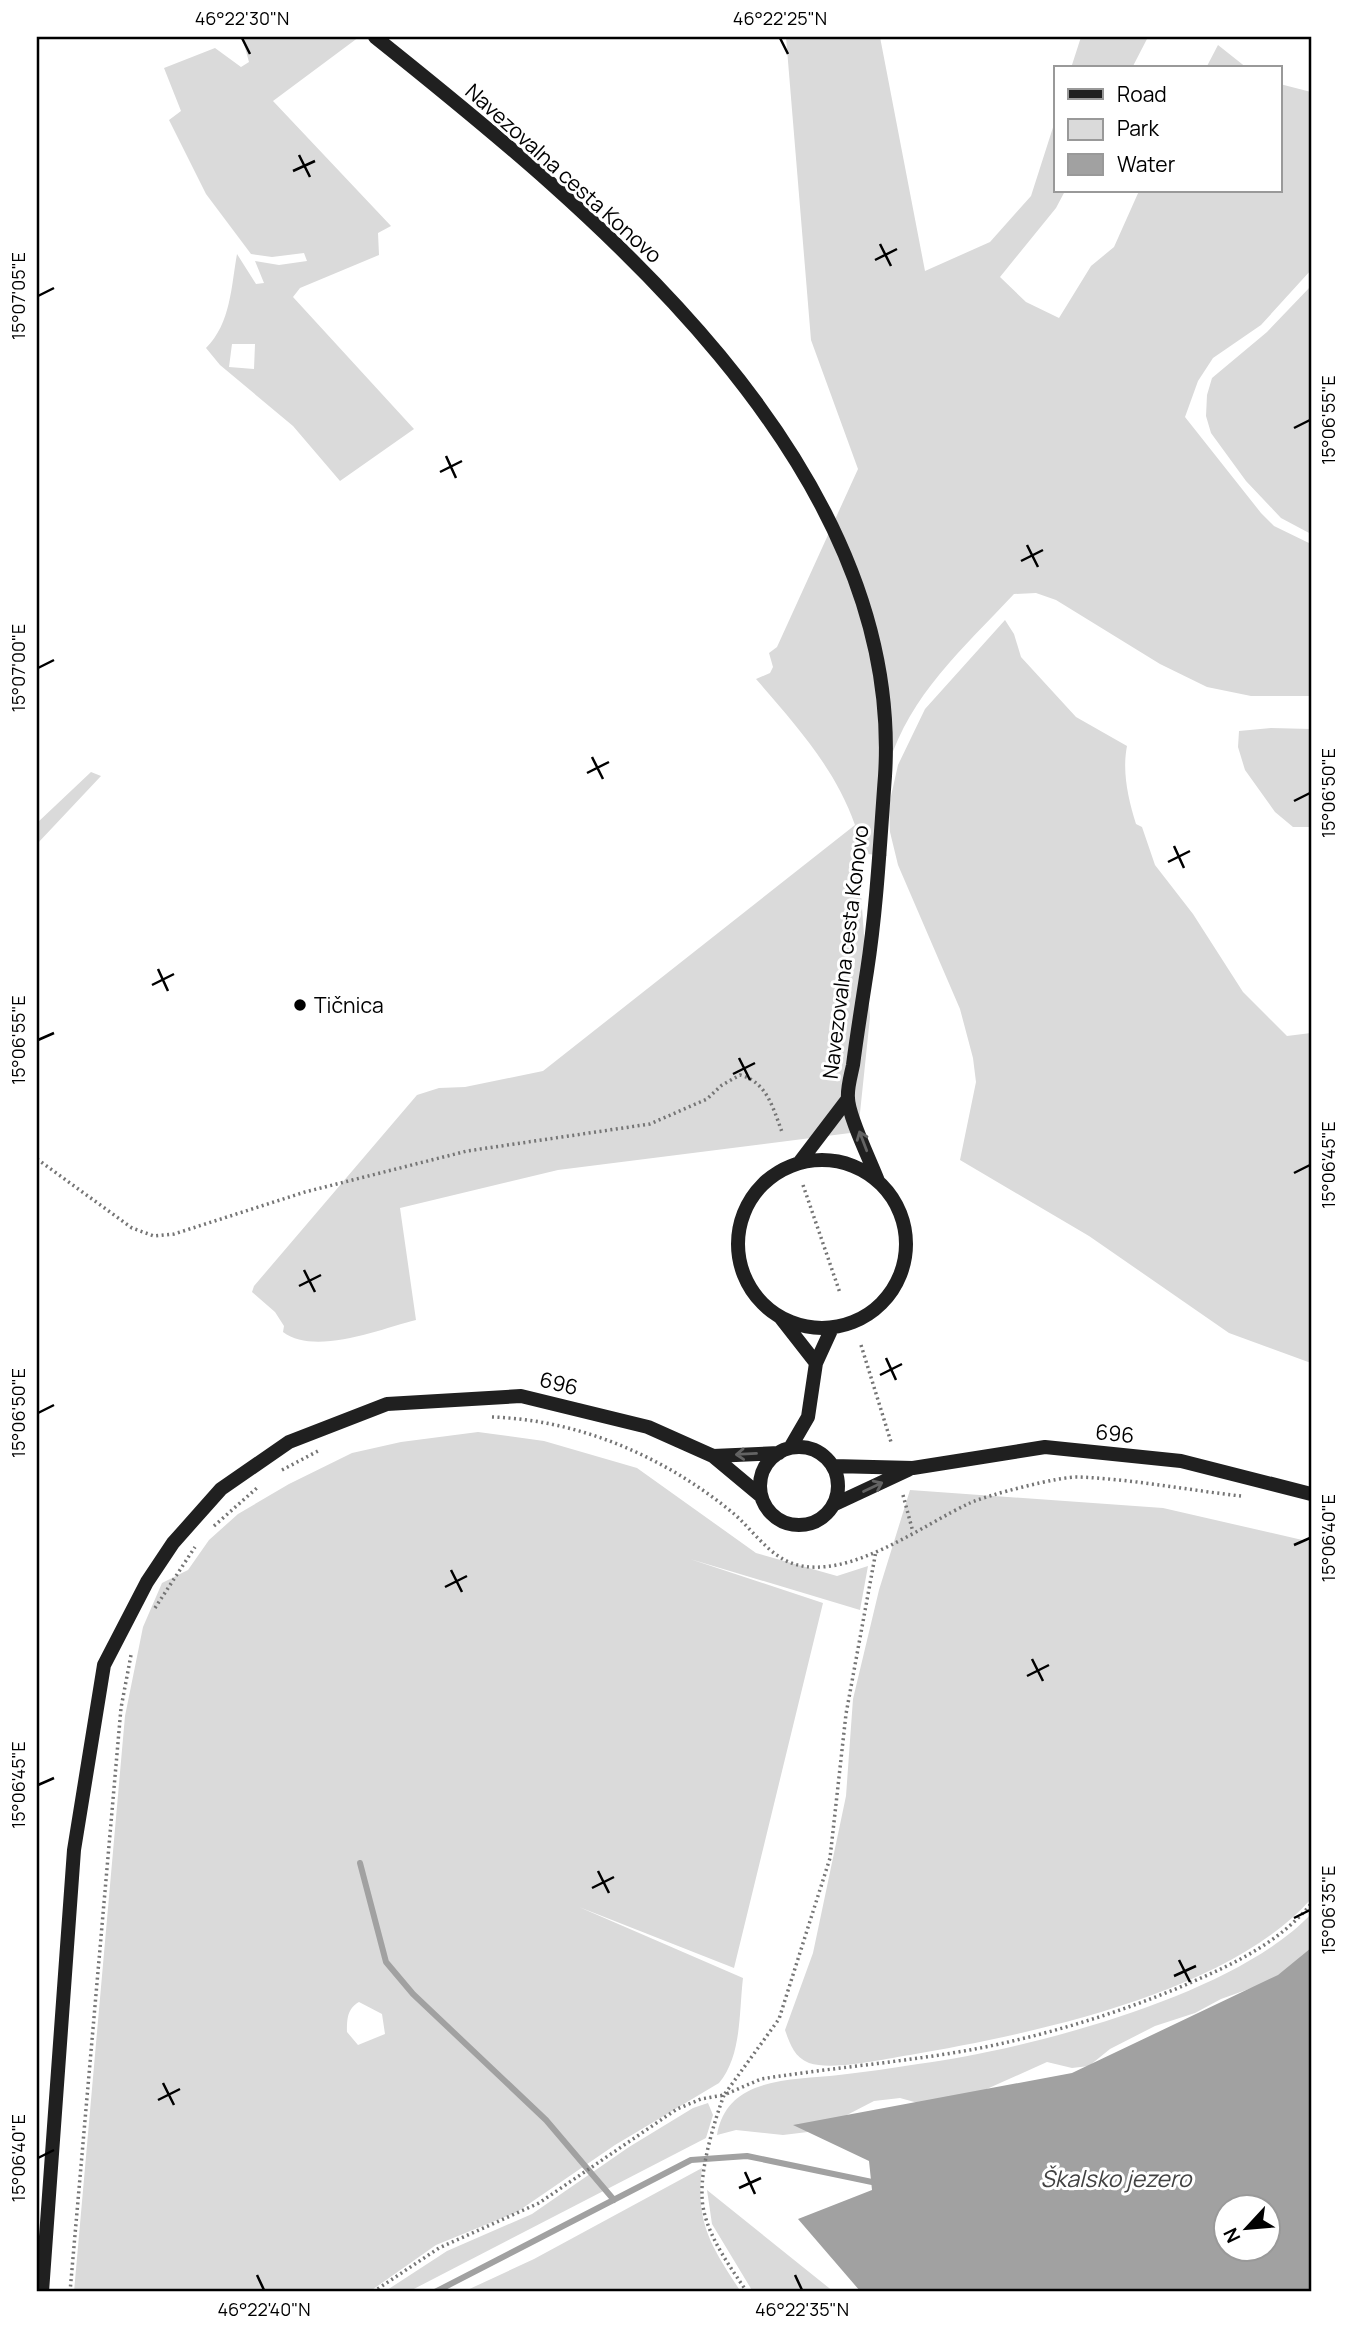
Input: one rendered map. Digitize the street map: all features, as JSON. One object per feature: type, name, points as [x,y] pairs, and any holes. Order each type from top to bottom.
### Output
[{"type":"main road","name":"Navezovalna cesta Konovo","points":[[375,37],[488,128],[619,246],[725,363],[805,471],[841,544],[870,623],[882,681],[887,738],[877,897],[847,1100],[799,1163]]},
{"type":"main road","name":"Navezovalna cesta Konovo","points":[[847,1100],[878,1181]]},
{"type":"main road","name":"Navezovalna cesta Konovo","points":[[779,1316],[805,1326],[832,1328],[859,1320],[881,1304],[898,1282],[906,1256],[905,1228],[896,1202],[878,1181],[854,1166],[827,1160],[799,1163],[774,1175],[754,1194],[742,1219],[738,1247],[744,1275],[758,1299],[779,1316],[816,1363]]},
{"type":"main road","points":[[832,1328],[816,1363],[808,1416],[815,1450],[833,1466],[838,1479],[833,1505]]},
{"type":"main road","name":"696","points":[[42,2292],[74,1850],[104,1665],[147,1582],[173,1543],[221,1489],[289,1442],[387,1404],[521,1396],[648,1427],[713,1456],[761,1496],[775,1517],[800,1525],[825,1516],[833,1505],[913,1468]]},
{"type":"main road","points":[[761,1496],[763,1471],[784,1450],[808,1416]]},
{"type":"main road","name":"696","points":[[833,1466],[913,1468],[1045,1447],[1181,1461],[1311,1494]]},
{"type":"main road","name":"696","points":[[713,1456],[815,1450]]},
{"type":"path","points":[[37,1159],[132,1228],[154,1236],[174,1234],[305,1192],[467,1151],[650,1124],[708,1099],[722,1085],[740,1075],[754,1079],[768,1096],[782,1132]]},
{"type":"path","points":[[803,1185],[840,1293]]},
{"type":"path","points":[[861,1345],[891,1442]]},
{"type":"path","points":[[482,1417],[528,1418],[610,1439],[691,1482],[734,1514],[765,1545],[794,1564],[836,1567],[876,1551],[973,1502],[1075,1476],[1253,1497]]},
{"type":"path","points":[[274,1474],[320,1450]]},
{"type":"path","points":[[210,1530],[265,1481]]},
{"type":"path","points":[[903,1495],[913,1532]]},
{"type":"path","points":[[150,1616],[200,1539]]},
{"type":"path","points":[[747,2292],[708,2225],[702,2195],[705,2172],[724,2095],[779,2019],[830,1858],[846,1713],[876,1551]]},
{"type":"path","points":[[70,2292],[121,1709],[127,1664],[132,1652]]},
{"type":"path","points":[[373,2292],[439,2249],[539,2203],[677,2109],[724,2095],[761,2079],[1004,2043],[1109,2013],[1176,1990],[1232,1964],[1296,1922],[1311,1904]]},
{"type":"green space","points":[[242,37],[359,37],[273,101],[391,226],[378,233],[379,255],[300,288],[293,297],[414,429],[340,481],[293,426],[220,365],[206,348],[221,327],[225,316],[237,254],[256,284],[264,283],[255,261],[279,265],[307,261],[304,253],[272,257],[251,254],[206,194],[169,120],[181,111],[164,68],[215,48],[241,67],[249,62]],"holes":[[[232,344],[255,344],[254,369],[229,367]]]},
{"type":"green space","points":[[786,37],[880,37],[925,271],[990,242],[1031,196],[1054,124],[1054,192],[1064,192],[1056,208],[1000,277],[1026,302],[1059,318],[1091,266],[1114,247],[1139,192],[1282,192],[1282,85],[1311,92],[1311,270],[1261,325],[1213,358],[1198,381],[1185,417],[1261,513],[1274,526],[1311,544],[1311,696],[1251,696],[1207,687],[1160,664],[1056,600],[1036,593],[1014,594],[944,669],[907,721],[893,751],[884,783],[879,823],[887,856],[858,853],[870,1017],[858,1132],[558,1170],[400,1208],[416,1320],[330,1341],[296,1339],[283,1332],[284,1326],[275,1312],[252,1292],[254,1286],[417,1095],[439,1088],[465,1087],[543,1071],[855,825],[837,784],[813,748],[756,679],[770,673],[773,667],[769,653],[777,647],[858,469],[811,340]]},
{"type":"green space","points":[[1081,37],[1148,37],[1133,66],[1072,66]]},
{"type":"green space","points":[[1218,45],[1244,66],[1207,66]]},
{"type":"green space","points":[[1311,286],[1311,534],[1281,518],[1246,481],[1211,433],[1206,416],[1207,395],[1212,378],[1267,332]]},
{"type":"green space","points":[[1005,620],[1014,634],[1021,657],[1076,717],[1127,746],[1126,775],[1131,804],[1136,824],[1142,827],[1155,865],[1193,914],[1243,992],[1287,1036],[1311,1033],[1311,1363],[1229,1333],[1089,1236],[960,1160],[976,1082],[973,1058],[960,1009],[898,865],[890,832],[889,805],[898,765],[925,709]]},
{"type":"green space","points":[[1271,728],[1311,729],[1311,827],[1293,827],[1275,812],[1245,770],[1238,747],[1239,731]]},
{"type":"green space","points":[[91,772],[101,776],[37,844],[37,823]]},
{"type":"green space","points":[[478,1432],[544,1441],[637,1468],[756,1553],[837,1576],[868,1566],[860,1610],[690,1559],[823,1603],[734,1968],[579,1907],[743,1978],[738,2033],[732,2060],[719,2083],[615,2145],[517,2212],[436,2245],[369,2292],[74,2292],[125,1716],[143,1627],[162,1583],[188,1570],[209,1540],[238,1514],[289,1484],[352,1453],[401,1442]],"holes":[[[359,2002],[382,2014],[385,2034],[358,2045],[347,2032],[350,2011]]]},
{"type":"green space","points":[[910,1490],[1163,1508],[1311,1542],[1311,1899],[1275,1932],[1230,1960],[1179,1985],[1124,2005],[1012,2035],[959,2046],[859,2064],[819,2065],[809,2063],[796,2054],[785,2030],[813,1953],[846,1796],[853,1699],[879,1590]]},
{"type":"green space","points":[[1311,1914],[1311,1962],[1302,1970],[1155,2026],[1110,2049],[1089,2066],[1072,2068],[1047,2062],[980,2092],[918,2103],[900,2098],[874,2101],[816,2131],[783,2135],[736,2130],[717,2135],[729,2106],[755,2088],[786,2080],[964,2057],[1071,2032],[1182,1994],[1233,1970],[1277,1943]]},
{"type":"green space","points":[[708,2103],[713,2115],[706,2138],[408,2292],[384,2292],[447,2251],[532,2214],[629,2147],[693,2108]]},
{"type":"green space","points":[[702,2168],[701,2205],[708,2234],[741,2292],[463,2292],[534,2259]]},
{"type":"green space","points":[[707,2190],[834,2292],[753,2292],[712,2224]]},
{"type":"water","name":"Škalsko jezero","points":[[1311,1948],[1311,2292],[860,2291],[798,2219],[872,2190],[869,2161],[793,2125],[1072,2073],[1278,1975]]},
{"type":"waterway","points":[[360,1863],[386,1962],[413,1994],[546,2120],[614,2200]]},
{"type":"waterway","points":[[435,2292],[691,2160],[747,2156],[872,2182]]},
{"type":"place","name":"Tičnica","points":[[300,1005]]}]
